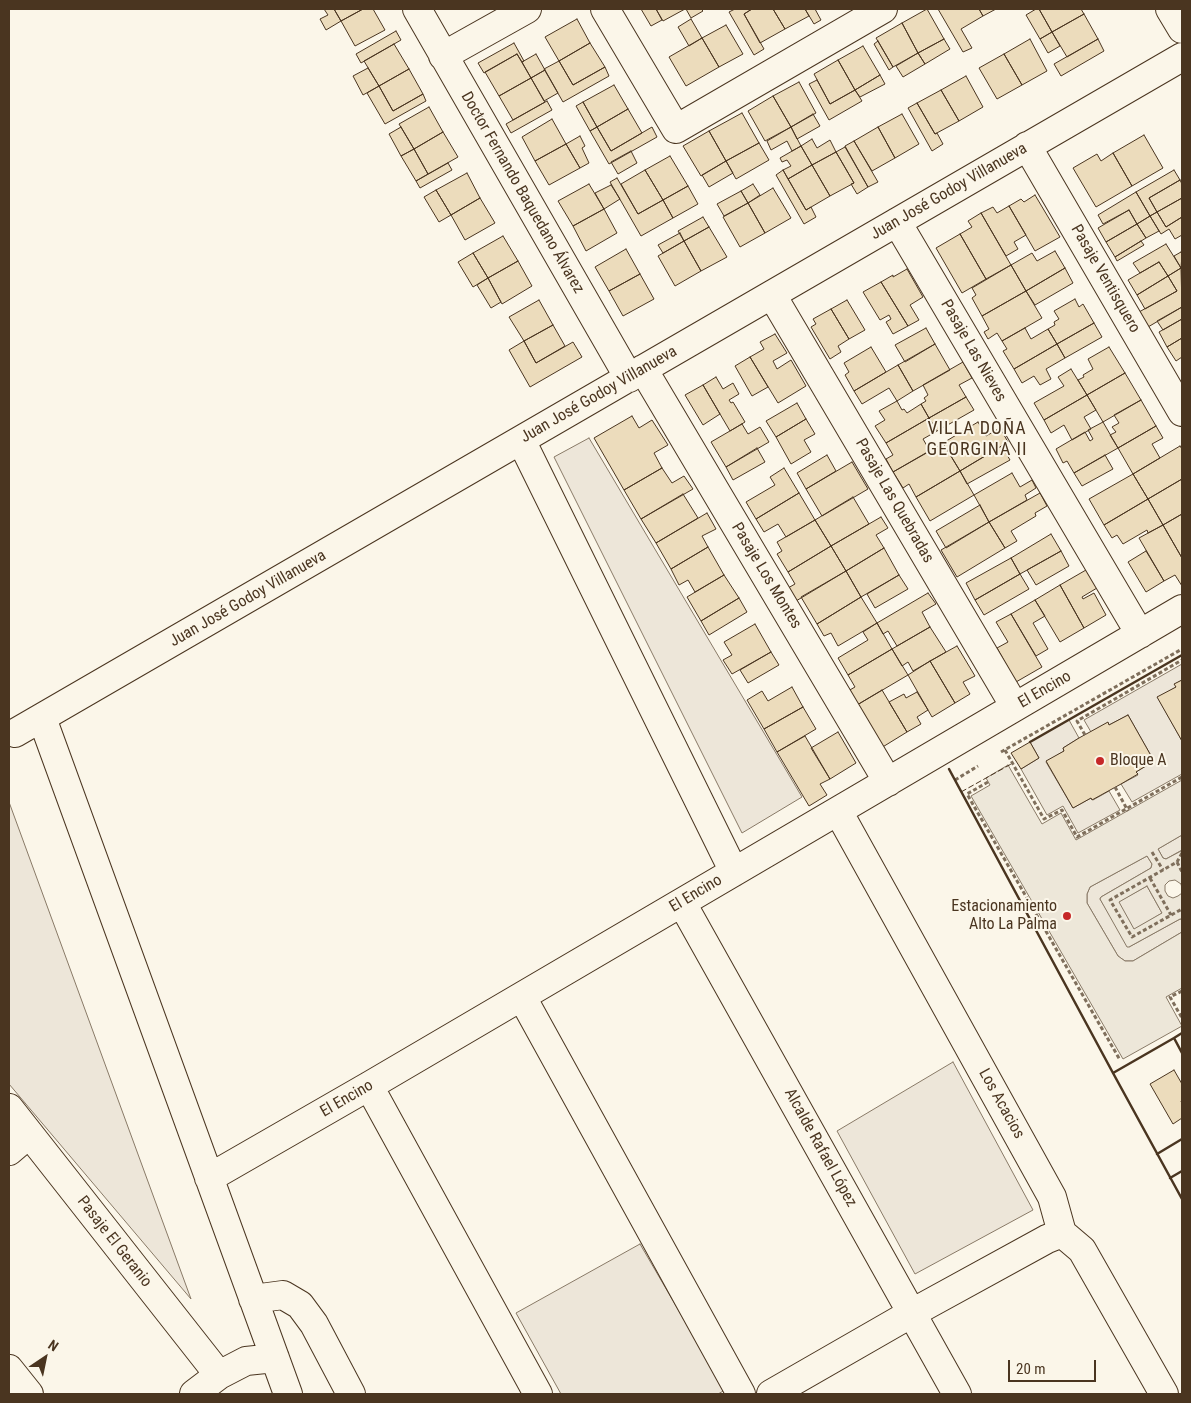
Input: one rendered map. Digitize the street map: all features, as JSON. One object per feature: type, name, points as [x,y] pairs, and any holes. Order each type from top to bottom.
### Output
[{"type":"street","name":"Doctor Fernando Baquedano Álvarez","points":[[416,9],[636,374]]},
{"type":"street","points":[[443,56],[527,9]]},
{"type":"street","points":[[605,9],[676,129],[883,9]]},
{"type":"street","points":[[1170,9],[1182,29]]},
{"type":"street","name":"Juan José Godoy Villanueva","points":[[14,734],[1182,57]]},
{"type":"street","name":"Pasaje Ventisquero","points":[[1027,146],[1182,412]]},
{"type":"street","name":"Pasaje Las Nieves","points":[[897,222],[1140,634]]},
{"type":"street","name":"Pasaje Las Quebradas","points":[[772,294],[1015,707]]},
{"type":"street","name":"Pasaje Los Montes","points":[[636,374],[888,782]]},
{"type":"street","points":[[522,440],[734,872]]},
{"type":"street","name":"El Encino","points":[[209,1178],[522,997],[1182,609]]},
{"type":"street","points":[[42,718],[288,1394]]},
{"type":"street","name":"Los Acacios","points":[[838,811],[1052,1197],[1062,1233]]},
{"type":"street","name":"Alcalde Rafael López","points":[[682,902],[958,1394]]},
{"type":"street","points":[[522,997],[741,1394]]},
{"type":"street","points":[[369,1086],[538,1394]]},
{"type":"street","name":"Pasaje El Geranio","points":[[9,1108],[19,1142],[219,1375]]},
{"type":"street","points":[[771,1394],[912,1313],[1047,1239],[1062,1233],[1082,1250],[1164,1394]]},
{"type":"street","points":[[253,1298],[283,1295],[300,1305],[314,1324],[351,1394]]},
{"type":"street","points":[[194,1394],[219,1375],[246,1362],[275,1358]]},
{"type":"street","points":[[9,1369],[29,1394]]},
{"type":"path","points":[[1182,649],[1003,751],[1044,819],[1062,810],[1077,837],[1182,777]]},
{"type":"path","points":[[1085,735],[1077,720],[1182,660]]},
{"type":"path","points":[[955,780],[978,766]]},
{"type":"path","points":[[988,782],[967,794],[1120,1060]]},
{"type":"path","points":[[1115,787],[1128,809]]},
{"type":"path","points":[[1152,852],[1163,870]]},
{"type":"path","points":[[1182,853],[1177,862],[1110,900],[1132,938],[1182,909]]},
{"type":"path","points":[[1177,862],[1182,872]]},
{"type":"path","points":[[1150,878],[1171,915]]},
{"type":"path","points":[[1182,991],[1170,997],[1182,1018]]},
{"type":"shaded area","points":[[589,438],[802,797],[742,833],[554,457]]},
{"type":"shaded area","points":[[1182,664],[1182,680],[1175,684],[1176,687],[1158,698],[1182,741],[1182,774],[1132,802],[1121,784],[1138,775],[1136,772],[1154,761],[1128,715],[1091,732],[1084,720]]},
{"type":"shaded area","points":[[1069,720],[1079,738],[1063,748],[1064,751],[1046,762],[1073,808],[1109,791],[1120,810],[1078,833],[1063,806],[1047,815],[1021,769],[1039,758],[1030,742]]},
{"type":"shaded area","name":"Estacionamiento Alto La Palma","points":[[1008,765],[1042,824],[1061,813],[1076,840],[1182,780],[1182,835],[1158,849],[1163,858],[1166,859],[1181,851],[1182,888],[1181,884],[1175,880],[1169,881],[1165,885],[1165,891],[1168,896],[1173,898],[1182,893],[1182,919],[1127,947],[1100,899],[1151,868],[1152,864],[1147,856],[1090,887],[1087,894],[1087,903],[1118,956],[1125,961],[1133,961],[1182,932],[1182,988],[1166,997],[1182,1026],[1123,1059],[971,796],[990,785],[986,778]],"holes":[[[1147,886],[1162,913],[1134,929],[1119,902]]]},
{"type":"shaded area","points":[[9,802],[191,1299],[9,1084]]},
{"type":"shaded area","points":[[1182,835],[1182,850],[1166,859],[1163,858],[1158,849]]},
{"type":"shaded area","points":[[1147,856],[1152,864],[1151,868],[1100,899],[1129,947],[1180,919],[1182,919],[1182,932],[1133,961],[1125,961],[1118,956],[1087,903],[1087,894],[1090,887]]},
{"type":"shaded area","points":[[1147,886],[1162,913],[1134,930],[1118,902]]},
{"type":"shaded area","points":[[953,1062],[1033,1210],[915,1274],[837,1131]]},
{"type":"shaded area","points":[[640,1244],[725,1390],[718,1394],[561,1394],[516,1313]]},
{"type":"building","points":[[324,9],[334,9],[341,21],[326,30],[320,19],[328,15]]},
{"type":"building","points":[[334,9],[363,9],[341,21]]},
{"type":"building","points":[[363,9],[373,9],[385,30],[355,46],[341,21]]},
{"type":"building","points":[[641,9],[656,9],[662,20],[651,26]]},
{"type":"building","points":[[656,9],[685,9],[663,21]]},
{"type":"building","points":[[686,9],[701,9],[703,11],[691,18]]},
{"type":"building","points":[[735,9],[752,9],[744,14],[764,49],[754,55],[729,12]]},
{"type":"building","points":[[752,9],[773,9],[785,29],[760,43],[744,14]]},
{"type":"building","points":[[773,9],[805,9],[809,16],[785,29]]},
{"type":"building","points":[[805,9],[815,9],[821,20],[814,24]]},
{"type":"building","points":[[927,9],[944,39],[918,53],[902,23]]},
{"type":"building","points":[[938,9],[979,9],[983,16],[961,29],[972,48],[963,52]]},
{"type":"building","points":[[979,9],[996,9],[983,16]]},
{"type":"building","points":[[1039,9],[1052,32],[1040,39],[1026,15]]},
{"type":"building","points":[[1039,9],[1081,9],[1084,14],[1052,32]]},
{"type":"building","points":[[1084,14],[1098,39],[1067,57],[1052,32]]},
{"type":"building","points":[[577,19],[590,43],[559,61],[545,37]]},
{"type":"building","points":[[691,19],[702,38],[689,46],[678,27]]},
{"type":"building","points":[[902,23],[918,53],[893,67],[876,38]]},
{"type":"building","points":[[726,25],[743,54],[719,67],[702,38]]},
{"type":"building","points":[[396,31],[401,40],[361,63],[356,54]]},
{"type":"building","points":[[1052,32],[1060,46],[1048,53],[1040,39]]},
{"type":"building","points":[[702,38],[719,67],[686,86],[669,57]]},
{"type":"building","points":[[944,39],[950,49],[925,64],[918,53]]},
{"type":"building","points":[[1030,39],[1047,71],[1022,85],[1004,54]]},
{"type":"building","points":[[1098,39],[1104,51],[1061,76],[1054,64]]},
{"type":"building","points":[[878,41],[893,67],[889,70],[874,44]]},
{"type":"building","points":[[514,43],[524,61],[522,62],[517,54],[484,73],[478,63]]},
{"type":"building","points":[[590,43],[605,67],[573,85],[559,61]]},
{"type":"building","points":[[394,44],[409,69],[379,86],[364,61]]},
{"type":"building","points":[[863,46],[880,75],[855,90],[838,60]]},
{"type":"building","points":[[918,53],[925,64],[903,77],[896,66]]},
{"type":"building","points":[[517,54],[531,78],[499,96],[485,72]]},
{"type":"building","points":[[536,54],[545,70],[531,78],[522,62]]},
{"type":"building","points":[[1004,54],[1022,85],[997,99],[979,68]]},
{"type":"building","points":[[838,60],[855,90],[830,104],[814,74]]},
{"type":"building","points":[[559,61],[573,85],[605,67],[609,76],[563,102],[544,69]]},
{"type":"building","points":[[368,68],[379,86],[363,95],[353,76]]},
{"type":"building","points":[[409,69],[423,94],[393,111],[379,86]]},
{"type":"building","points":[[545,70],[558,93],[544,101],[531,78]]},
{"type":"building","points":[[880,75],[885,84],[860,97],[855,90]]},
{"type":"building","points":[[966,76],[983,107],[959,121],[941,90]]},
{"type":"building","points":[[531,78],[545,102],[513,120],[499,96]]},
{"type":"building","points":[[817,80],[830,104],[855,90],[862,101],[829,120],[809,84]]},
{"type":"building","points":[[799,82],[816,113],[791,127],[773,96]]},
{"type":"building","points":[[614,85],[628,109],[597,127],[583,102]]},
{"type":"building","points":[[379,86],[393,111],[423,94],[426,101],[385,124],[367,93]]},
{"type":"building","points":[[941,90],[959,121],[935,134],[917,103]]},
{"type":"building","points":[[773,96],[791,127],[765,141],[748,111]]},
{"type":"building","points":[[547,101],[552,110],[511,133],[506,124]]},
{"type":"building","points":[[583,102],[597,127],[590,131],[576,106]]},
{"type":"building","points":[[917,103],[943,144],[932,151],[908,108]]},
{"type":"building","points":[[429,107],[443,132],[414,149],[399,124]]},
{"type":"building","points":[[628,109],[642,133],[611,151],[597,127]]},
{"type":"building","points":[[742,113],[759,143],[726,161],[709,131]]},
{"type":"building","points":[[813,114],[820,126],[797,139],[791,127]]},
{"type":"building","points":[[902,114],[919,144],[895,158],[878,127]]},
{"type":"building","points":[[552,119],[566,144],[535,161],[522,137]]},
{"type":"building","points":[[401,127],[414,149],[401,156],[389,134]]},
{"type":"building","points":[[597,127],[611,151],[652,127],[657,137],[609,164],[590,131]]},
{"type":"building","points":[[791,127],[801,146],[792,151],[787,141],[771,150],[767,141]]},
{"type":"building","points":[[878,127],[895,158],[872,171],[854,141]]},
{"type":"building","points":[[709,131],[726,161],[701,176],[683,146]]},
{"type":"building","points":[[443,132],[458,157],[428,174],[414,149]]},
{"type":"building","points":[[1144,135],[1163,168],[1132,186],[1113,153]]},
{"type":"building","points":[[580,136],[585,146],[582,148],[589,163],[580,168],[566,144]]},
{"type":"building","points":[[812,139],[817,148],[830,140],[836,152],[812,165],[801,146]]},
{"type":"building","points":[[854,141],[878,182],[868,187],[845,146]]},
{"type":"building","points":[[759,143],[769,160],[736,179],[726,161]]},
{"type":"building","points":[[566,144],[580,168],[549,185],[535,161]]},
{"type":"building","points":[[801,146],[812,165],[788,179],[783,170],[791,166],[787,160],[782,162],[780,158]]},
{"type":"building","points":[[845,147],[868,187],[857,194],[851,184],[854,183],[836,152]]},
{"type":"building","points":[[414,149],[428,174],[416,181],[401,156]]},
{"type":"building","points":[[631,151],[637,163],[618,174],[611,162]]},
{"type":"building","points":[[836,152],[854,183],[830,196],[812,165]]},
{"type":"building","points":[[1113,153],[1132,186],[1096,207],[1073,168],[1097,154],[1101,161]]},
{"type":"building","points":[[670,156],[688,186],[663,200],[645,170]]},
{"type":"building","points":[[726,161],[733,173],[709,187],[702,175]]},
{"type":"building","points":[[448,163],[452,170],[420,188],[416,181]]},
{"type":"building","points":[[812,165],[830,196],[806,210],[788,179]]},
{"type":"building","points":[[645,170],[663,200],[638,214],[621,184]]},
{"type":"building","points":[[783,170],[806,210],[811,207],[816,217],[804,224],[776,175]]},
{"type":"building","points":[[1174,170],[1180,180],[1149,198],[1157,212],[1150,216],[1136,192]]},
{"type":"building","points":[[467,173],[480,198],[451,215],[436,190]]},
{"type":"building","points":[[617,178],[638,214],[663,200],[673,218],[641,236],[610,182]]},
{"type":"building","points":[[1180,180],[1182,184],[1182,198],[1157,212],[1149,198]]},
{"type":"building","points":[[589,184],[604,209],[573,226],[558,201]]},
{"type":"building","points":[[753,184],[760,195],[748,203],[741,191]]},
{"type":"building","points":[[611,185],[620,199],[604,209],[595,193]]},
{"type":"building","points":[[688,186],[698,204],[673,218],[663,200]]},
{"type":"building","points":[[773,188],[791,218],[765,233],[748,203]]},
{"type":"building","points":[[436,190],[451,215],[439,222],[424,197]]},
{"type":"building","points":[[741,191],[748,203],[724,216],[717,204]]},
{"type":"building","points":[[1136,192],[1150,216],[1137,224],[1129,210],[1103,224],[1098,215]]},
{"type":"building","points":[[1035,195],[1060,237],[1035,251],[1009,206],[1021,199],[1024,202]]},
{"type":"building","points":[[480,198],[495,223],[465,240],[451,215]]},
{"type":"building","points":[[1182,198],[1182,217],[1166,227],[1157,212]]},
{"type":"building","points":[[748,203],[765,233],[740,247],[723,217]]},
{"type":"building","points":[[1009,206],[1026,235],[1014,242],[1018,249],[1006,256],[981,213],[993,207],[997,213]]},
{"type":"building","points":[[604,209],[617,233],[586,251],[573,226]]},
{"type":"building","points":[[1129,210],[1137,224],[1106,242],[1098,228]]},
{"type":"building","points":[[1157,212],[1166,227],[1182,217],[1182,235],[1175,239],[1169,229],[1161,234],[1150,216]]},
{"type":"building","points":[[981,213],[1011,265],[986,279],[960,234],[972,227],[968,221]]},
{"type":"building","points":[[1150,216],[1159,231],[1146,238],[1137,224]]},
{"type":"building","points":[[703,217],[709,227],[684,241],[678,231]]},
{"type":"building","points":[[1137,224],[1146,238],[1115,257],[1106,242]]},
{"type":"building","points":[[709,227],[727,257],[701,271],[684,241]]},
{"type":"building","points":[[680,233],[684,241],[663,253],[658,245]]},
{"type":"building","points":[[960,234],[986,279],[962,293],[936,248]]},
{"type":"building","points":[[503,236],[518,261],[488,278],[473,253]]},
{"type":"building","points":[[684,241],[701,271],[675,286],[658,256]]},
{"type":"building","points":[[1141,241],[1144,245],[1117,261],[1115,257]]},
{"type":"building","points":[[1166,244],[1181,268],[1168,276],[1159,262],[1140,273],[1133,263]]},
{"type":"building","points":[[626,249],[640,274],[609,291],[595,267]]},
{"type":"building","points":[[1055,251],[1065,268],[1026,291],[1011,265],[1032,253],[1037,261]]},
{"type":"building","points":[[1181,252],[1182,255],[1181,268],[1174,256]]},
{"type":"building","points":[[473,253],[488,278],[473,287],[458,262]]},
{"type":"building","points":[[518,261],[532,286],[502,304],[488,278]]},
{"type":"building","points":[[1159,262],[1168,276],[1137,295],[1128,280]]},
{"type":"building","points":[[1011,265],[1026,291],[982,316],[972,298],[976,295],[972,288]]},
{"type":"building","points":[[1065,268],[1073,283],[1035,305],[1026,291]]},
{"type":"building","points":[[1181,268],[1182,307],[1148,327],[1139,312],[1177,291],[1168,276]]},
{"type":"building","points":[[907,269],[923,297],[910,305],[919,320],[908,326],[881,282]]},
{"type":"building","points":[[640,274],[654,299],[623,316],[609,291]]},
{"type":"building","points":[[1168,276],[1177,291],[1145,309],[1137,295]]},
{"type":"building","points":[[488,278],[501,302],[491,308],[477,285]]},
{"type":"building","points":[[881,282],[908,326],[893,334],[886,322],[891,319],[889,315],[880,320],[863,292]]},
{"type":"building","points":[[1026,291],[1042,318],[1002,341],[997,333],[988,339],[984,332],[989,329],[982,316]]},
{"type":"building","points":[[1075,299],[1079,307],[1083,304],[1094,323],[1057,344],[1048,329],[1055,325],[1054,322],[1059,319],[1054,311]]},
{"type":"building","points":[[539,300],[553,325],[524,341],[509,317]]},
{"type":"building","points":[[847,300],[865,330],[849,339],[831,309]]},
{"type":"building","points":[[1182,307],[1182,319],[1163,330],[1157,321]]},
{"type":"building","points":[[831,309],[849,339],[838,346],[841,352],[830,359],[811,327],[816,324],[813,319]]},
{"type":"building","points":[[1182,319],[1182,338],[1167,347],[1159,332]]},
{"type":"building","points":[[1094,323],[1102,337],[1065,358],[1057,344]]},
{"type":"building","points":[[553,325],[565,346],[536,363],[524,341]]},
{"type":"building","points":[[926,328],[935,344],[905,362],[895,345]]},
{"type":"building","points":[[1025,328],[1031,339],[1048,329],[1057,344],[1014,369],[1003,351],[1007,349],[1002,341]]},
{"type":"building","points":[[775,334],[787,353],[773,361],[777,369],[791,360],[806,386],[778,403],[750,357],[764,349],[760,342]]},
{"type":"building","points":[[1182,338],[1182,357],[1176,361],[1167,347]]},
{"type":"building","points":[[524,341],[536,363],[573,342],[582,357],[530,387],[509,350]]},
{"type":"building","points":[[935,344],[950,370],[913,391],[898,365]]},
{"type":"building","points":[[1057,344],[1065,358],[1046,369],[1051,379],[1040,385],[1034,376],[1022,383],[1014,369]]},
{"type":"building","points":[[871,347],[886,372],[854,391],[845,375],[849,372],[844,363]]},
{"type":"building","points":[[1109,347],[1125,373],[1087,395],[1078,380],[1093,369],[1088,359]]},
{"type":"building","points":[[750,357],[768,387],[752,396],[735,366]]},
{"type":"building","points":[[963,362],[972,378],[959,385],[966,397],[929,418],[921,404],[926,401],[924,398],[928,395],[923,385]]},
{"type":"building","points":[[898,365],[913,391],[897,401],[889,388],[862,404],[854,391]]},
{"type":"building","points":[[1071,369],[1087,395],[1044,420],[1034,403],[1064,386],[1058,377]]},
{"type":"building","points":[[1125,373],[1141,400],[1103,422],[1087,395]]},
{"type":"building","points":[[716,377],[723,389],[733,383],[739,394],[729,400],[731,403],[733,402],[745,422],[730,431],[703,385]]},
{"type":"building","points":[[703,385],[720,414],[703,425],[685,395]]},
{"type":"building","points":[[1087,395],[1096,410],[1084,417],[1091,429],[1072,440],[1064,425],[1051,433],[1044,420]]},
{"type":"building","points":[[966,397],[974,410],[937,431],[929,418]]},
{"type":"building","points":[[1141,400],[1156,426],[1118,448],[1110,435],[1116,432],[1112,427],[1119,423],[1114,415]]},
{"type":"building","points":[[897,401],[902,410],[904,409],[907,413],[921,404],[929,418],[886,443],[875,426],[885,420],[879,411]]},
{"type":"building","points":[[797,403],[806,419],[776,437],[766,421]]},
{"type":"building","points":[[632,416],[639,428],[652,420],[668,445],[654,453],[662,468],[624,490],[594,438]]},
{"type":"building","points":[[929,418],[937,431],[923,439],[930,451],[893,472],[886,459],[893,455],[886,443]]},
{"type":"building","points":[[806,419],[815,434],[804,440],[811,452],[791,464],[776,437]]},
{"type":"building","points":[[978,422],[986,436],[1000,428],[1008,442],[960,471],[943,443]]},
{"type":"building","points":[[1103,422],[1118,448],[1074,473],[1067,461],[1063,463],[1056,449],[1085,432],[1090,441],[1093,439],[1088,430]]},
{"type":"building","points":[[742,424],[748,434],[760,427],[769,442],[726,467],[711,442]]},
{"type":"building","points":[[1156,426],[1163,438],[1152,444],[1160,458],[1133,474],[1118,448]]},
{"type":"building","points":[[943,443],[960,471],[916,497],[909,484],[903,488],[893,472]]},
{"type":"building","points":[[1002,446],[1010,460],[967,484],[960,471]]},
{"type":"building","points":[[1180,446],[1182,449],[1182,479],[1148,499],[1133,474]]},
{"type":"building","points":[[757,448],[765,462],[733,480],[726,467]]},
{"type":"building","points":[[827,455],[836,471],[806,489],[797,473]]},
{"type":"building","points":[[1105,455],[1113,469],[1082,486],[1074,473]]},
{"type":"building","points":[[852,462],[868,489],[822,516],[806,489]]},
{"type":"building","points":[[662,468],[672,483],[684,476],[693,489],[641,519],[624,490]]},
{"type":"building","points":[[784,468],[799,493],[756,519],[746,502],[775,485],[770,477]]},
{"type":"building","points":[[960,471],[974,495],[930,521],[916,497]]},
{"type":"building","points":[[1012,473],[1020,487],[1032,480],[1036,488],[1025,495],[1027,500],[989,522],[974,495]]},
{"type":"building","points":[[1133,474],[1148,499],[1104,525],[1089,499]]},
{"type":"building","points":[[1182,479],[1182,514],[1163,525],[1148,499]]},
{"type":"building","points":[[799,493],[815,520],[786,537],[778,524],[764,532],[756,519]]},
{"type":"building","points":[[1040,493],[1047,506],[1035,513],[1036,516],[1011,531],[1017,541],[1005,548],[989,522]]},
{"type":"building","points":[[683,494],[698,518],[656,543],[641,519]]},
{"type":"building","points":[[853,497],[869,524],[831,546],[815,520]]},
{"type":"building","points":[[1148,499],[1163,525],[1148,533],[1147,530],[1123,544],[1117,535],[1112,538],[1104,525]]},
{"type":"building","points":[[980,505],[989,522],[946,548],[936,531]]},
{"type":"building","points":[[707,513],[716,529],[702,536],[708,547],[671,569],[656,543]]},
{"type":"building","points":[[1182,514],[1182,558],[1163,525]]},
{"type":"building","points":[[881,517],[888,528],[876,535],[884,548],[846,571],[831,546]]},
{"type":"building","points":[[815,520],[831,546],[788,572],[777,554],[782,551],[777,542]]},
{"type":"building","points":[[989,522],[1005,548],[957,577],[941,550]]},
{"type":"building","points":[[1163,525],[1182,558],[1182,586],[1175,575],[1164,581],[1139,538]]},
{"type":"building","points":[[1051,534],[1061,551],[1020,574],[1011,558]]},
{"type":"building","points":[[831,546],[846,571],[796,601],[788,588],[795,584],[788,572]]},
{"type":"building","points":[[708,547],[724,575],[695,592],[688,580],[679,585],[671,569]]},
{"type":"building","points":[[884,548],[899,575],[861,597],[846,571]]},
{"type":"building","points":[[1061,551],[1069,566],[1036,585],[1027,570]]},
{"type":"building","points":[[1146,551],[1164,581],[1146,592],[1128,562]]},
{"type":"building","points":[[1011,558],[1020,574],[975,600],[966,583]]},
{"type":"building","points":[[1086,570],[1097,588],[1082,597],[1083,599],[1094,593],[1106,615],[1084,628],[1060,585]]},
{"type":"building","points":[[846,571],[861,597],[817,624],[801,597]]},
{"type":"building","points":[[1020,574],[1029,589],[984,615],[975,600]]},
{"type":"building","points":[[724,575],[739,598],[701,621],[687,597]]},
{"type":"building","points":[[899,575],[908,589],[875,608],[867,594]]},
{"type":"building","points":[[1060,585],[1084,628],[1060,642],[1035,600]]},
{"type":"building","points":[[928,593],[936,604],[922,612],[930,627],[897,646],[888,631],[883,634],[877,623]]},
{"type":"building","points":[[861,597],[877,623],[838,646],[831,633],[824,636],[817,624]]},
{"type":"building","points":[[739,598],[747,612],[709,635],[701,621]]},
{"type":"building","points":[[1035,600],[1045,616],[1033,623],[1048,649],[1036,656],[1011,614]]},
{"type":"building","points":[[1011,614],[1042,667],[1016,682],[997,648],[1008,642],[996,622]]},
{"type":"building","points":[[877,623],[892,649],[848,675],[838,658],[868,640],[863,632]]},
{"type":"building","points":[[755,624],[771,652],[732,674],[723,660],[732,655],[724,642]]},
{"type":"building","points":[[930,627],[946,652],[913,671],[908,662],[902,666],[892,649]]},
{"type":"building","points":[[957,646],[975,676],[963,682],[970,694],[955,703],[930,661]]},
{"type":"building","points":[[892,649],[908,675],[857,705],[848,691],[855,687],[848,675]]},
{"type":"building","points":[[771,652],[779,665],[748,683],[740,670]]},
{"type":"building","points":[[930,661],[955,703],[932,717],[908,675]]},
{"type":"building","points":[[1182,680],[1182,741],[1157,697],[1176,687],[1174,684]]},
{"type":"building","points":[[792,687],[803,707],[764,729],[747,700],[762,691],[768,701]]},
{"type":"building","points":[[882,690],[907,732],[881,748],[857,705]]},
{"type":"building","points":[[917,692],[928,710],[917,717],[921,724],[907,732],[889,702],[904,694],[906,698]]},
{"type":"building","points":[[803,707],[816,729],[777,752],[764,729]]},
{"type":"building","name":"Bloque A","points":[[1128,715],[1154,761],[1136,772],[1138,774],[1121,784],[1073,808],[1046,761],[1064,751],[1063,748],[1079,738],[1108,722],[1109,725]]},
{"type":"building","points":[[838,732],[856,763],[830,779],[811,748]]},
{"type":"building","points":[[805,736],[830,779],[820,784],[827,795],[809,806],[777,752]]},
{"type":"building","points":[[1030,742],[1039,758],[1021,769],[1011,753]]},
{"type":"building","points":[[1174,1070],[1182,1084],[1182,1118],[1173,1124],[1150,1084]]},
{"type":"fence","points":[[961,792],[1013,763]]},
{"type":"wall","points":[[1030,742],[1182,655]]},
{"type":"wall","points":[[949,769],[1113,1073]]},
{"type":"wall","points":[[1174,1038],[1182,1033]]},
{"type":"wall","points":[[1182,1053],[1174,1038],[1113,1073],[1182,1199]]},
{"type":"wall","points":[[1157,1154],[1182,1139]]},
{"type":"wall","points":[[1170,1178],[1182,1171]]},
{"type":"place","name":"Bloque A","points":[[1100,761]]},
{"type":"place","name":"Estacionamiento Alto La Palma","points":[[1067,916]]},
{"type":"district","name":"VILLA DOÑA GEORGINA II","points":[[977,439]]}]
